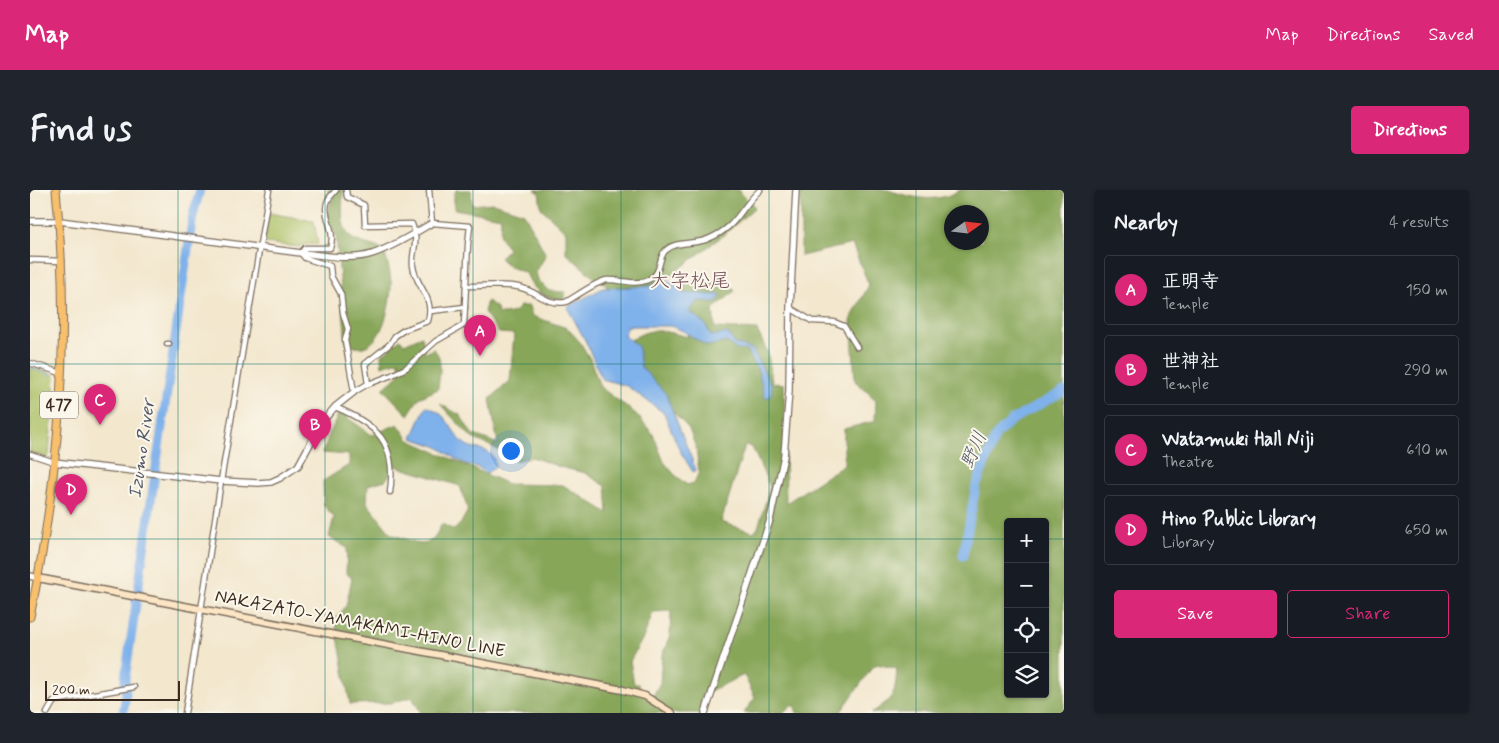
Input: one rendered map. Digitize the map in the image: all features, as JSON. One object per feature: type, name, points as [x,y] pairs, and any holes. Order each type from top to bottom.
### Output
[{"type":"highway","name":"477","points":[[30,617],[50,504],[61,373],[62,260],[56,190]]},
{"type":"main road","name":"NAKAZATO-YAMAKAMI-HINO LINE","points":[[38,578],[623,690],[645,696],[672,713]]},
{"type":"street","points":[[185,713],[268,190]]},
{"type":"street","points":[[301,253],[305,248],[330,248],[333,236],[327,215],[327,206],[328,200],[336,190]]},
{"type":"street","points":[[346,190],[347,197],[364,205],[365,225],[412,224],[416,233],[413,265],[431,310],[428,321],[404,330],[395,336],[390,344],[365,364],[368,384]]},
{"type":"street","points":[[429,190],[432,223]]},
{"type":"street","points":[[466,286],[516,286],[529,290],[548,301],[560,303],[566,302],[606,280],[640,282],[648,280],[656,275],[663,253],[674,246],[707,240],[728,228],[760,190]]},
{"type":"street","points":[[705,713],[770,520],[784,456],[789,391],[790,308],[796,190]]},
{"type":"street","points":[[30,221],[60,222],[335,256],[372,254],[416,233],[432,223],[470,226],[464,326],[436,340],[406,368],[392,376],[368,384],[335,407],[322,422],[298,466],[271,482],[221,481],[54,462],[30,454]]},
{"type":"street","points":[[301,253],[304,258],[330,266],[331,276],[342,294],[343,313],[348,329],[345,340],[354,392]]},
{"type":"street","points":[[30,260],[62,260]]},
{"type":"street","points":[[431,310],[465,307]]},
{"type":"street","points":[[790,308],[812,322],[834,322],[844,326],[857,347]]},
{"type":"street","points":[[30,363],[61,373]]},
{"type":"street","points":[[335,407],[372,427],[384,441],[392,468],[390,492]]},
{"type":"street","points":[[30,576],[38,578]]},
{"type":"street","points":[[47,713],[54,701],[134,687]]},
{"type":"green space","points":[[327,190],[343,190],[342,216],[348,234],[357,241],[383,250],[388,265],[391,291],[386,316],[382,328],[375,339],[368,345],[358,347],[346,343],[336,235],[324,220],[333,197]]},
{"type":"green space","points":[[456,190],[471,190],[472,205],[493,203],[524,213],[546,255],[536,272],[538,280],[549,291],[566,292],[563,300],[540,292],[532,285],[526,273],[510,267],[500,258],[508,249],[500,236],[501,217],[454,209]]},
{"type":"green space","points":[[535,190],[738,190],[755,207],[726,233],[651,291],[624,286],[612,300],[602,299],[607,285],[593,277],[566,253],[566,232],[541,208],[539,192]]},
{"type":"green space","points":[[801,190],[888,190],[915,197],[933,198],[942,197],[960,190],[1064,190],[1064,713],[872,713],[892,695],[897,669],[877,664],[871,669],[840,713],[797,713],[794,704],[782,713],[744,713],[755,698],[744,675],[703,694],[701,713],[421,713],[412,697],[390,703],[350,704],[335,620],[346,606],[352,578],[346,573],[347,548],[329,537],[334,517],[324,506],[323,481],[349,465],[349,455],[322,453],[339,412],[372,435],[398,424],[409,440],[508,484],[563,485],[608,513],[606,486],[585,473],[532,457],[515,461],[493,447],[472,438],[440,404],[460,415],[472,434],[498,444],[490,399],[510,381],[514,334],[499,333],[484,312],[487,301],[497,308],[498,314],[508,314],[520,306],[529,306],[532,316],[567,328],[580,342],[590,359],[600,387],[636,414],[653,434],[664,462],[687,485],[694,483],[699,472],[696,448],[689,429],[645,380],[625,344],[642,334],[655,331],[670,332],[688,337],[674,286],[726,281],[735,291],[713,309],[715,328],[757,330],[768,353],[772,383],[784,384],[786,503],[844,465],[844,429],[875,421],[876,400],[855,381],[851,318],[869,285],[852,244],[801,256]],"holes":[[[745,445],[752,447],[770,487],[758,528],[753,532],[721,522]],[[395,466],[460,486],[468,510],[461,523],[454,530],[442,524],[433,540],[421,544],[391,534],[367,503],[368,485],[386,480]],[[671,611],[670,635],[662,656],[660,683],[653,696],[641,690],[639,684],[634,684],[630,661],[644,636],[653,612]]]},
{"type":"green space","points":[[269,213],[314,221],[318,244],[300,245],[300,247],[265,243]]},
{"type":"green space","points":[[422,336],[425,353],[433,349],[439,357],[438,389],[419,398],[408,415],[383,389],[400,374],[399,361],[382,366],[381,356],[400,339],[404,344]]},
{"type":"green space","points":[[30,367],[53,374],[55,377],[49,455],[47,458],[30,452]]},
{"type":"water","points":[[664,277],[683,293],[722,295],[716,302],[698,301],[689,311],[705,324],[711,336],[728,333],[735,344],[752,349],[772,386],[771,396],[765,398],[758,370],[746,350],[737,350],[727,342],[707,346],[671,326],[627,326],[624,336],[638,346],[641,367],[666,394],[696,470],[693,472],[680,451],[664,413],[627,386],[602,379],[585,340],[567,307],[603,288],[652,286]]},
{"type":"water","points":[[426,406],[440,414],[465,444],[484,450],[492,455],[495,468],[486,473],[478,467],[468,465],[456,459],[438,447],[412,438]]},
{"type":"waterway","name":"Izumo River","points":[[123,713],[126,694],[125,679],[193,215],[200,190]]},
{"type":"waterway","points":[[30,368],[52,375]]},
{"type":"waterway","name":"野川","points":[[963,556],[976,486],[996,435],[1012,420],[1064,391]]},
{"type":"place","name":"正明寺","points":[[480,356]]},
{"type":"place","name":"Watamuki Hall Niji","points":[[100,425]]},
{"type":"place","name":"世神社","points":[[315,450]]},
{"type":"place","name":"Hino Public Library","points":[[71,515]]},
{"type":"district","name":"大字松尾","points":[[690,281]]}]
